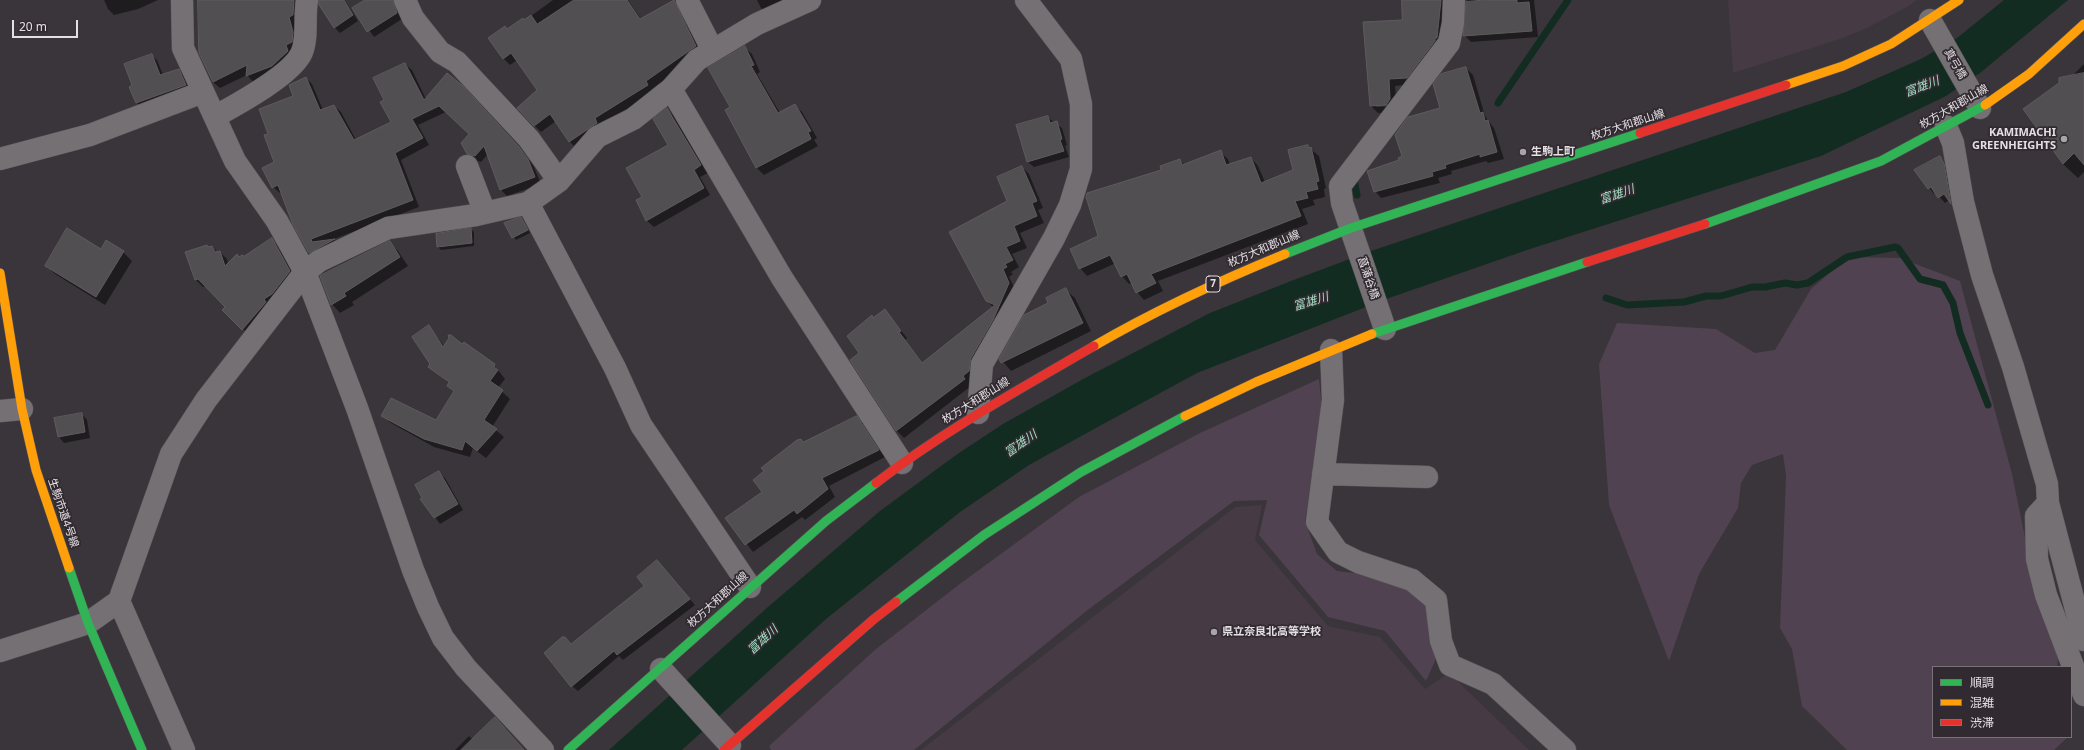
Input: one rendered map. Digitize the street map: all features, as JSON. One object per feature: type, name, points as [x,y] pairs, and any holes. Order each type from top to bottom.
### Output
[{"type":"main road","name":"枚方大和郡山線","points":[[568,750],[826,521],[902,464],[978,413],[1142,318],[1222,280],[1351,228],[1843,66],[1891,44],[1930,20],[1958,0]]},
{"type":"main road","name":"枚方大和郡山線","points":[[727,748],[874,619],[984,535],[1081,472],[1178,420],[1256,382],[1385,329],[1722,218],[1881,161],[1980,108],[2029,74],[2082,30]]},
{"type":"main road","name":"生駒市道4号線","points":[[0,273],[22,409],[36,470],[88,623],[142,750]]},
{"type":"street","points":[[182,0],[183,48],[203,92],[216,116],[235,161],[277,222],[305,272],[357,408],[413,570],[443,638],[466,668],[543,750]]},
{"type":"street","points":[[216,116],[272,82],[296,62],[302,51],[307,0]]},
{"type":"street","points":[[405,0],[413,18],[440,52],[457,62],[529,139],[559,181]]},
{"type":"street","points":[[687,0],[712,49]]},
{"type":"street","points":[[0,651],[88,623],[119,601],[171,454],[206,400],[305,272],[319,261],[388,228],[485,213],[528,203],[559,181],[597,137],[633,119],[671,89],[697,60],[712,49],[757,24],[810,0]]},
{"type":"street","points":[[978,413],[982,364],[1054,238],[1070,205],[1081,169],[1081,104],[1071,59],[1026,0]]},
{"type":"street","name":"菖蒲谷橋","points":[[1385,329],[1342,203],[1340,186],[1449,43],[1454,0]]},
{"type":"street","name":"真弓橋","points":[[1930,20],[1980,108]]},
{"type":"street","points":[[671,89],[782,278],[902,464]]},
{"type":"street","points":[[0,159],[90,135],[203,92]]},
{"type":"street","points":[[1946,126],[1953,143],[1963,202],[1982,275],[2013,367],[2047,484],[2048,503],[2084,640]]},
{"type":"street","points":[[467,166],[485,213]]},
{"type":"street","points":[[528,203],[615,368],[641,425],[750,587]]},
{"type":"street","points":[[1332,350],[1333,400],[1318,522],[1338,552],[1358,562],[1412,580],[1436,600],[1441,641],[1450,665],[1493,684],[1565,750]]},
{"type":"street","points":[[0,411],[22,409]]},
{"type":"street","points":[[1323,474],[1427,477]]},
{"type":"street","points":[[2048,503],[2036,516],[2037,559],[2046,595],[2084,695]]},
{"type":"street","points":[[119,601],[184,750]]},
{"type":"street","points":[[661,669],[727,748]]},
{"type":"shaded area","points":[[1728,0],[1917,0],[1907,7],[1867,28],[1840,39],[1733,73]]},
{"type":"shaded area","points":[[1848,257],[1900,258],[1960,281],[2012,474],[2032,572],[2059,650],[2057,666],[1932,666],[1932,738],[2067,738],[2054,750],[1847,750],[1802,706],[1792,649],[1780,628],[1786,476],[1783,454],[1752,465],[1741,483],[1738,508],[1699,574],[1669,661],[1609,505],[1599,364],[1617,323],[1716,329],[1755,353],[1775,350],[1811,289]]},
{"type":"shaded area","points":[[1319,379],[1323,419],[1305,521],[1317,554],[1337,571],[1388,577],[1423,597],[1435,629],[1435,661],[1426,681],[1385,631],[1328,617],[1259,535],[1267,500],[1234,501],[1089,609],[914,750],[771,750],[769,746],[876,649],[961,583],[1079,497],[1200,433]]},
{"type":"shaded area","name":"県立奈良北高等学校","points":[[1262,505],[1255,540],[1328,626],[1380,637],[1425,689],[1449,673],[1529,750],[921,750],[1235,507]]},
{"type":"water","name":"富雄川","points":[[2004,0],[2068,0],[1980,73],[1946,96],[1821,156],[1530,249],[1389,298],[1197,373],[1029,465],[960,512],[826,619],[682,750],[609,750],[768,607],[880,511],[956,455],[1003,424],[1085,378],[1210,313],[1291,281],[1371,251],[1846,92],[1921,59],[1957,38]]},
{"type":"building","points":[[198,0],[294,0],[293,15],[289,17],[293,32],[292,42],[286,45],[288,51],[272,66],[246,76],[247,65],[213,82],[199,53]]},
{"type":"building","points":[[319,0],[344,0],[353,15],[334,28],[319,5]]},
{"type":"building","points":[[365,0],[393,0],[397,13],[367,32],[352,8]]},
{"type":"building","points":[[574,0],[627,0],[640,19],[674,0],[696,46],[646,81],[648,85],[595,118],[597,123],[569,142],[550,114],[534,126],[517,108],[537,90],[511,53],[503,59],[488,38],[505,26],[507,29],[523,18],[524,20],[531,15],[537,24]]},
{"type":"building","points":[[1402,0],[1441,0],[1437,38],[1435,38],[1435,41],[1407,78],[1389,79],[1390,99],[1386,105],[1370,106],[1363,22],[1402,20]]},
{"type":"building","points":[[1485,0],[1517,0],[1517,3],[1529,2],[1532,31],[1463,36],[1466,2]]},
{"type":"building","points":[[745,46],[754,65],[751,66],[778,113],[795,104],[811,131],[808,132],[811,139],[756,168],[725,110],[730,107],[708,68]]},
{"type":"building","points":[[152,54],[160,75],[179,69],[186,85],[136,103],[129,87],[132,85],[124,64]]},
{"type":"building","points":[[405,63],[424,100],[447,73],[463,86],[519,147],[528,159],[535,177],[500,190],[484,146],[475,156],[467,154],[461,143],[469,134],[439,106],[412,119],[423,138],[395,153],[413,200],[311,239],[312,242],[335,239],[309,253],[293,225],[278,185],[272,188],[262,168],[274,162],[264,135],[268,134],[259,109],[293,96],[289,85],[306,77],[320,110],[334,105],[354,140],[391,122],[380,102],[384,100],[373,78]]},
{"type":"building","points":[[1466,67],[1480,113],[1483,112],[1485,121],[1488,120],[1497,152],[1480,157],[1480,154],[1445,165],[1446,168],[1432,172],[1433,176],[1374,192],[1367,171],[1399,160],[1398,158],[1402,156],[1395,135],[1408,117],[1440,108],[1433,84],[1441,74]]},
{"type":"building","name":"KAMIMACHI GREENHEIGHTS","points":[[2084,73],[2084,165],[2074,153],[2063,164],[2023,109],[2059,83],[2059,78]]},
{"type":"building","points":[[667,108],[701,165],[694,170],[704,188],[646,221],[636,200],[642,197],[626,168],[668,145],[653,119]]},
{"type":"building","points":[[1048,116],[1050,123],[1057,121],[1062,139],[1060,140],[1064,151],[1027,162],[1016,125]]},
{"type":"building","points":[[1308,145],[1308,148],[1311,147],[1319,181],[1316,182],[1318,189],[1306,192],[1308,198],[1295,201],[1301,216],[1151,274],[1156,283],[1136,293],[1127,274],[1121,277],[1110,255],[1079,269],[1070,249],[1098,236],[1086,197],[1087,193],[1161,170],[1160,166],[1180,159],[1182,165],[1221,150],[1226,165],[1251,157],[1261,183],[1293,170],[1288,150]]},
{"type":"building","points":[[1940,156],[1944,163],[1951,204],[1944,194],[1938,198],[1931,187],[1928,189],[1914,170]]},
{"type":"building","points":[[1022,166],[1037,201],[1032,203],[1037,216],[1014,226],[1020,241],[1006,247],[1013,260],[1005,264],[1007,267],[1003,269],[1009,283],[993,320],[971,358],[969,371],[963,376],[965,379],[896,431],[850,360],[859,353],[847,336],[872,315],[873,318],[885,309],[901,331],[899,332],[922,363],[995,305],[986,301],[949,232],[1007,201],[997,177]]},
{"type":"building","points":[[521,217],[528,230],[512,238],[504,223]]},
{"type":"building","points":[[67,228],[101,249],[106,240],[124,251],[96,297],[45,266]]},
{"type":"building","points":[[471,228],[472,243],[437,247],[436,234]]},
{"type":"building","points":[[272,238],[290,271],[272,294],[264,299],[266,302],[242,330],[222,310],[225,307],[198,279],[195,280],[185,252],[207,245],[208,247],[212,246],[215,252],[220,251],[225,266],[237,254],[239,257],[242,255],[244,256]]},
{"type":"building","points":[[390,241],[400,257],[344,293],[346,296],[331,305],[320,276]]},
{"type":"building","points":[[1066,288],[1083,323],[1001,363],[999,359],[1024,315],[1048,303],[1046,298]]},
{"type":"building","points":[[429,325],[443,347],[449,338],[448,335],[451,335],[462,344],[464,342],[495,364],[494,367],[498,370],[490,381],[503,390],[484,420],[497,429],[477,451],[465,441],[462,450],[424,439],[381,416],[391,398],[436,420],[454,391],[447,386],[449,382],[428,367],[430,364],[412,337]]},
{"type":"building","points":[[82,413],[85,432],[58,437],[54,418]]},
{"type":"building","points":[[857,416],[879,450],[822,478],[828,489],[797,514],[794,510],[745,545],[725,518],[762,492],[753,480],[764,471],[761,468],[797,440],[801,439],[803,442]]},
{"type":"building","points":[[439,471],[458,504],[434,518],[420,499],[422,498],[415,485]]},
{"type":"building","points":[[657,560],[690,599],[617,655],[614,651],[571,687],[544,653],[562,637],[565,637],[571,644],[644,586],[637,577]]},
{"type":"building","points":[[495,717],[524,750],[461,750]]},
{"type":"waterway","points":[[1498,103],[1568,0]]},
{"type":"waterway","points":[[1356,177],[1354,180],[1357,195]]},
{"type":"waterway","points":[[1606,298],[1627,305],[1684,302],[1706,296],[1721,296],[1752,287],[1765,287],[1785,283],[1797,285],[1808,283],[1847,257],[1895,247],[1898,248],[1920,279],[1943,285],[1953,303],[1960,333],[1988,405]]},
{"type":"traffic: fast","points":[[1705,224],[1881,161],[1985,105]]},
{"type":"traffic: fast","points":[[1285,254],[1351,228],[1640,133]]},
{"type":"traffic: fast","points":[[1372,334],[1587,262]]},
{"type":"traffic: fast","points":[[896,602],[984,535],[1081,472],[1185,416]]},
{"type":"traffic: fast","points":[[568,750],[826,521],[876,483]]},
{"type":"traffic: fast","points":[[69,568],[88,623],[142,750]]},
{"type":"traffic: slow","points":[[1786,85],[1843,66],[1891,44],[1959,0]]},
{"type":"traffic: slow","points":[[1985,105],[2029,74],[2084,24]]},
{"type":"traffic: slow","points":[[1094,346],[1141,320],[1188,297],[1285,254]]},
{"type":"traffic: slow","points":[[0,273],[22,409],[36,470],[69,568]]},
{"type":"traffic: slow","points":[[1185,416],[1256,382],[1372,334]]},
{"type":"traffic: jam","points":[[1640,133],[1786,85]]},
{"type":"traffic: jam","points":[[1587,262],[1705,224]]},
{"type":"traffic: jam","points":[[876,483],[929,445],[956,428],[1094,346]]},
{"type":"traffic: jam","points":[[724,750],[874,619],[896,602]]},
{"type":"place","name":"KAMIMACHI GREENHEIGHTS","points":[[2064,139]]},
{"type":"place","name":"生駒上町","points":[[1523,152]]},
{"type":"place","name":"県立奈良北高等学校","points":[[1214,632]]}]
